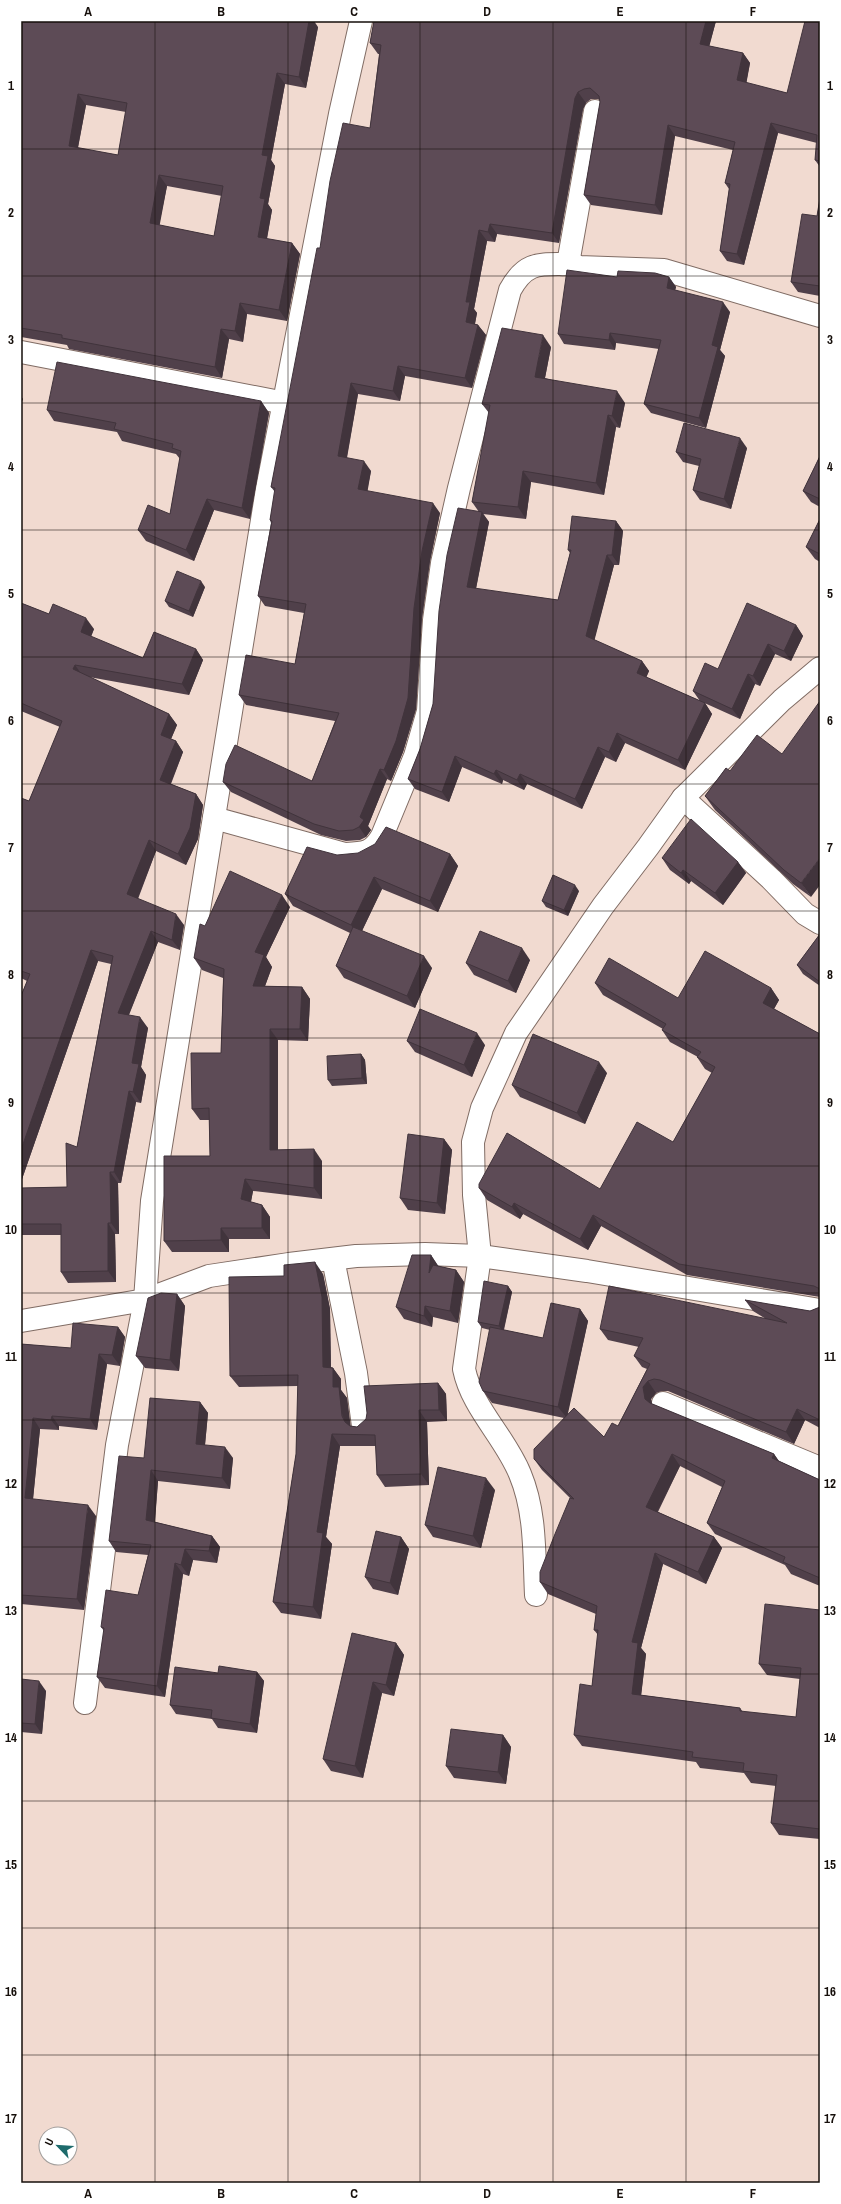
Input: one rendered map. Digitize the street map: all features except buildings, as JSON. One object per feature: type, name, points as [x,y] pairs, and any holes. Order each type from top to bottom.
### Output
[{"type":"street","points":[[85,1703],[117,1446],[145,1300],[152,1201],[267,489],[285,403],[340,114],[362,21]]},
{"type":"street","points":[[573,264],[569,258],[572,232],[595,111]]},
{"type":"street","points":[[214,818],[345,854],[366,853],[376,847],[382,836],[414,756],[428,710],[434,620],[442,563],[459,488],[510,290],[519,274],[528,268],[543,265],[573,264],[579,267],[664,270],[820,316]]},
{"type":"street","points":[[21,352],[285,403]]},
{"type":"street","points":[[536,1595],[531,1506],[520,1473],[501,1438],[474,1397],[467,1383],[464,1369],[480,1256],[474,1195],[473,1142],[485,1101],[516,1033],[590,924],[688,803],[782,700],[820,668]]},
{"type":"street","points":[[688,803],[772,879],[805,914],[820,923]]},
{"type":"street","points":[[21,1321],[145,1300],[209,1276],[333,1259],[425,1254],[480,1256],[587,1271],[820,1310]]},
{"type":"street","points":[[333,1259],[356,1373],[363,1426]]},
{"type":"street","points":[[663,1403],[820,1468]]}]
